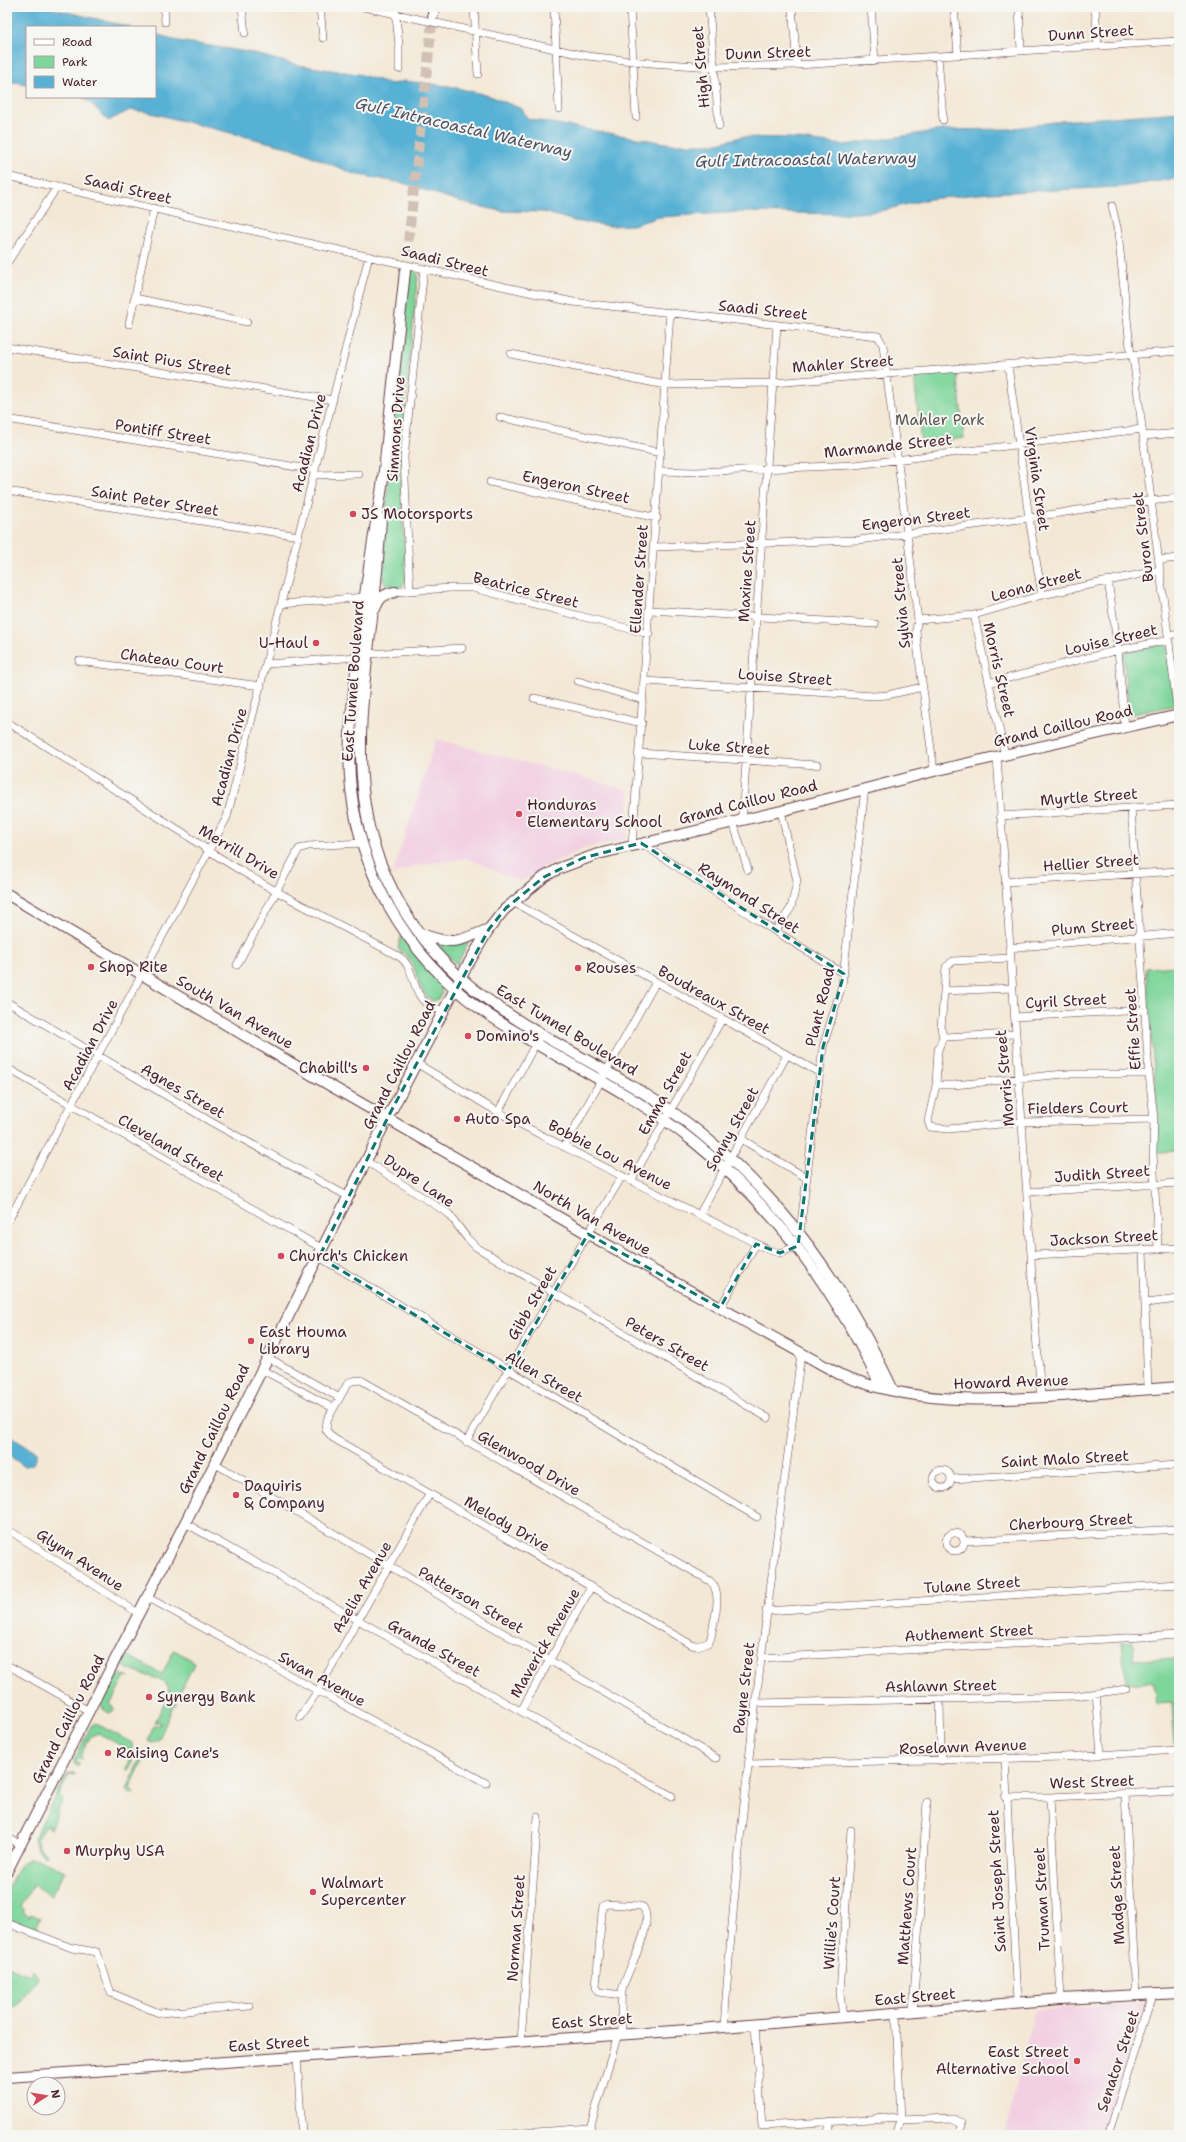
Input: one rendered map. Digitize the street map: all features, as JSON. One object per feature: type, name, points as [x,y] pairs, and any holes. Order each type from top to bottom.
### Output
[{"type":"main road","name":"East Tunnel Boulevard","points":[[405,271],[381,491],[359,637],[350,733],[349,765],[353,807],[362,843],[376,881],[400,927],[425,959],[455,990],[494,1019],[665,1120],[724,1168],[756,1198],[797,1246],[845,1317],[865,1352],[881,1387]]},
{"type":"main road","name":"East Tunnel Boulevard","points":[[381,491],[381,518],[377,573],[368,654],[360,753],[366,811],[378,858],[393,891],[419,934],[443,963],[484,999],[541,1034],[607,1071],[670,1111],[698,1131],[756,1182],[800,1232],[828,1271],[852,1310],[893,1390]]},
{"type":"main road","points":[[377,573],[381,584],[386,589],[395,592]]},
{"type":"main road","points":[[373,614],[381,597],[395,592]]},
{"type":"main road","points":[[359,637],[368,654]]},
{"type":"main road","points":[[357,657],[364,665],[366,677]]},
{"type":"main road","name":"Grand Caillou Road","points":[[7,1871],[443,1011],[489,929],[513,902],[544,877],[560,868],[598,854],[781,811],[934,771],[1125,726],[1179,715]]},
{"type":"main road","name":"South Van Avenue","points":[[7,894],[272,1052],[388,1117]]},
{"type":"main road","points":[[419,934],[438,941],[449,942],[467,939],[489,929]]},
{"type":"main road","name":"North Van Avenue","points":[[388,1117],[588,1234],[783,1344]]},
{"type":"main road","name":"Howard Avenue","points":[[783,1344],[854,1381],[938,1398],[978,1401],[1179,1387]]},
{"type":"main road","name":"East Street","points":[[7,2077],[755,2025],[896,2014],[1017,2002],[1179,1993]]},
{"type":"street","points":[[164,7],[165,22]]},
{"type":"street","points":[[242,7],[245,33]]},
{"type":"street","points":[[320,7],[323,38]]},
{"type":"street","name":"Dunn Street","points":[[364,7],[395,10],[557,50],[633,62],[713,67],[875,61],[1179,41]]},
{"type":"street","points":[[474,7],[478,74]]},
{"type":"street","points":[[554,7],[559,109]]},
{"type":"street","points":[[630,7],[636,117]]},
{"type":"street","name":"High Street","points":[[709,7],[719,126]]},
{"type":"street","points":[[792,7],[797,65]]},
{"type":"street","points":[[871,7],[875,61]]},
{"type":"street","points":[[954,7],[958,55]]},
{"type":"street","points":[[1019,7],[1021,51]]},
{"type":"street","points":[[1095,7],[1098,46]]},
{"type":"street","points":[[395,10],[399,45],[399,69]]},
{"type":"street","points":[[938,56],[943,120]]},
{"type":"street","name":"Saadi Street","points":[[7,176],[574,302],[670,314],[871,334],[880,339]]},
{"type":"street","points":[[7,263],[57,187]]},
{"type":"street","name":"Buron Street","points":[[1112,206],[1118,232],[1132,356],[1179,715]]},
{"type":"street","points":[[129,324],[154,208]]},
{"type":"street","name":"Acadian Drive","points":[[7,1223],[209,852],[231,807],[369,256]]},
{"type":"street","name":"Simmons Drive","points":[[410,591],[404,457],[424,269]]},
{"type":"street","points":[[134,298],[247,322]]},
{"type":"street","name":"Ellender Street","points":[[637,844],[639,753],[649,634],[670,314]]},
{"type":"street","name":"Maxine Street","points":[[738,821],[747,761],[777,325]]},
{"type":"street","name":"Sylvia Street","points":[[880,339],[886,374],[918,620],[916,629],[917,644],[934,771]]},
{"type":"street","name":"Saint Pius Street","points":[[7,347],[333,400]]},
{"type":"street","name":"Mahler Street","points":[[511,354],[665,385],[773,383],[1132,356],[1179,351]]},
{"type":"street","name":"Virginia Street","points":[[1008,365],[1029,518],[1042,596]]},
{"type":"street","points":[[500,417],[661,453]]},
{"type":"street","name":"Pontiff Street","points":[[7,419],[315,473],[359,474]]},
{"type":"street","name":"Marmande Street","points":[[660,471],[767,469],[854,465],[1019,444],[1143,433],[1179,433]]},
{"type":"street","name":"Engeron Street","points":[[490,482],[657,518]]},
{"type":"street","name":"Saint Peter Street","points":[[7,491],[299,536]]},
{"type":"street","name":"Engeron Street","points":[[655,547],[859,540],[1029,518],[1109,505],[1179,498]]},
{"type":"street","points":[[1159,560],[1179,558]]},
{"type":"street","name":"Leona Street","points":[[918,620],[974,615],[1108,580],[1160,570]]},
{"type":"street","points":[[1108,580],[1118,650],[1125,726]]},
{"type":"street","name":"Beatrice Street","points":[[395,592],[473,588],[649,634]]},
{"type":"street","points":[[282,604],[364,597]]},
{"type":"street","points":[[650,610],[875,624]]},
{"type":"street","name":"Morris Street","points":[[974,615],[989,683],[1001,756],[1000,816],[1027,1192],[1032,1288],[1037,1326],[1041,1397]]},
{"type":"street","name":"Louise Street","points":[[989,683],[1169,638],[1179,633]]},
{"type":"street","points":[[368,654],[462,648]]},
{"type":"street","points":[[267,664],[357,657]]},
{"type":"street","name":"Chateau Court","points":[[79,661],[261,686]]},
{"type":"street","points":[[578,681],[643,700]]},
{"type":"street","name":"Louise Street","points":[[645,681],[874,696],[887,695],[923,686]]},
{"type":"street","points":[[534,698],[642,723]]},
{"type":"street","name":"Merrill Drive","points":[[7,722],[182,832],[209,852],[400,957],[408,964],[419,994],[426,1003],[443,1011]]},
{"type":"street","name":"Luke Street","points":[[639,753],[817,766]]},
{"type":"street","name":"Plant Road","points":[[800,1232],[823,1047],[844,974],[865,788]]},
{"type":"street","name":"Myrtle Street","points":[[1000,816],[1179,805]]},
{"type":"street","name":"Effie Street","points":[[1131,808],[1144,1010],[1154,1119],[1158,1248]]},
{"type":"street","points":[[775,931],[791,908],[797,881],[781,811]]},
{"type":"street","points":[[738,821],[748,870]]},
{"type":"street","points":[[237,965],[296,853],[302,847],[362,843]]},
{"type":"street","name":"Raymond Street","points":[[637,844],[844,974]]},
{"type":"street","name":"Hellier Street","points":[[1005,882],[1179,871]]},
{"type":"street","name":"Boudreaux Street","points":[[513,902],[820,1073]]},
{"type":"street","name":"Plum Street","points":[[1009,948],[1179,933]]},
{"type":"street","name":"Fielders Court","points":[[1010,958],[953,961],[948,963],[941,1028],[943,1037],[938,1050],[936,1085],[928,1121],[930,1127],[948,1129],[1022,1122],[1154,1119]]},
{"type":"street","points":[[564,1147],[656,982]]},
{"type":"street","points":[[945,991],[1012,988]]},
{"type":"street","name":"Agnes Street","points":[[7,1002],[228,1132],[349,1197]]},
{"type":"street","name":"Cyril Street","points":[[1014,1018],[1144,1010]]},
{"type":"street","name":"Emma Street","points":[[631,1181],[722,1019]]},
{"type":"street","points":[[498,1112],[541,1034]]},
{"type":"street","points":[[943,1037],[1015,1034]]},
{"type":"street","name":"Sonny Street","points":[[699,1215],[788,1055]]},
{"type":"street","name":"Bobbie Lou Avenue","points":[[416,1063],[498,1112],[756,1244],[774,1252],[780,1252],[797,1246]]},
{"type":"street","name":"Cleveland Street","points":[[7,1068],[321,1253]]},
{"type":"street","points":[[936,1085],[954,1085],[1064,1074],[1149,1074]]},
{"type":"street","points":[[741,1140],[807,1178]]},
{"type":"street","name":"Dupre Lane","points":[[366,1161],[449,1214],[467,1238],[476,1247],[553,1293]]},
{"type":"street","name":"Gibb Street","points":[[466,1442],[622,1176]]},
{"type":"street","name":"Judith Street","points":[[1027,1192],[1179,1183]]},
{"type":"street","points":[[720,1308],[756,1244]]},
{"type":"street","name":"Jackson Street","points":[[1031,1256],[1179,1248]]},
{"type":"street","points":[[1143,1249],[1148,1390]]},
{"type":"street","name":"Allen Street","points":[[321,1253],[508,1371],[757,1517]]},
{"type":"street","name":"Peters Street","points":[[553,1293],[768,1418]]},
{"type":"street","points":[[1146,1303],[1179,1300]]},
{"type":"street","name":"Payne Street","points":[[724,2027],[732,1912],[748,1764],[766,1611],[801,1354]]},
{"type":"street","points":[[268,1357],[338,1397]]},
{"type":"street","points":[[261,1369],[333,1408]]},
{"type":"street","name":"Glenwood Drive","points":[[333,1408],[338,1397],[348,1383],[361,1380],[712,1583],[716,1590],[717,1599],[711,1638],[708,1643],[700,1646]]},
{"type":"street","name":"Melody Drive","points":[[333,1408],[325,1425],[328,1434],[429,1495],[692,1645],[700,1646]]},
{"type":"street","name":"Patterson Street","points":[[214,1463],[716,1758]]},
{"type":"street","name":"Saint Malo Street","points":[[952,1479],[1179,1465]]},
{"type":"street","name":"Azelia Avenue","points":[[300,1717],[317,1692],[429,1495]]},
{"type":"street","name":"Grande Street","points":[[184,1523],[672,1796]]},
{"type":"street","name":"Glynn Avenue","points":[[7,1529],[138,1613]]},
{"type":"street","name":"Cherbourg Street","points":[[964,1541],[1179,1529]]},
{"type":"street","name":"Tulane Street","points":[[766,1611],[1179,1584]]},
{"type":"street","name":"Maverick Avenue","points":[[521,1711],[591,1587]]},
{"type":"street","name":"Swan Avenue","points":[[147,1597],[317,1692],[486,1783]]},
{"type":"street","name":"Authement Street","points":[[761,1658],[1179,1635]]},
{"type":"street","points":[[7,1665],[89,1711]]},
{"type":"street","name":"Ashlawn Street","points":[[755,1703],[1075,1696],[1127,1689]]},
{"type":"street","points":[[1096,1693],[1101,1755]]},
{"type":"street","points":[[940,1698],[941,1761]]},
{"type":"street","name":"Roselawn Avenue","points":[[748,1764],[941,1761],[1005,1757],[1101,1755],[1179,1750]]},
{"type":"street","name":"Saint Joseph Street","points":[[1005,1757],[1005,1796],[1017,2002]]},
{"type":"street","name":"West Street","points":[[1005,1796],[1050,1797],[1179,1791]]},
{"type":"street","name":"Madge Street","points":[[1125,1794],[1136,1996]]},
{"type":"street","name":"Truman Street","points":[[1050,1797],[1061,1999]]},
{"type":"street","name":"Matthews Court","points":[[914,2012],[927,1802]]},
{"type":"street","name":"Norman Street","points":[[521,2041],[538,1817]]},
{"type":"street","name":"Willie's Court","points":[[843,2018],[840,1993],[851,1830]]},
{"type":"street","points":[[7,1837],[21,1845]]},
{"type":"street","points":[[495,2135],[589,2132],[620,2034],[622,1995],[645,1931],[646,1912],[643,1907],[607,1904],[603,1906],[602,1912],[596,1987],[598,1992],[602,1994],[622,1995]]},
{"type":"street","points":[[7,1923],[72,1948],[97,1952],[111,1993],[159,2013],[250,2006]]},
{"type":"street","name":"Senator Street","points":[[1108,2135],[1153,1994]]},
{"type":"street","points":[[896,2014],[901,2118],[896,2135]]},
{"type":"street","points":[[755,2025],[762,2126],[901,2118],[952,2118],[962,2123],[960,2135]]},
{"type":"street","points":[[297,2057],[302,2135]]},
{"type":"street","points":[[827,2135],[831,2121]]},
{"type":"highlighted area","points":[[641,843],[844,974],[823,1047],[798,1246],[780,1253],[756,1244],[720,1308],[588,1234],[508,1371],[319,1257],[388,1117],[489,929],[506,908],[544,877],[583,858]]},
{"type":"shaded area","name":"Honduras Elementary School","points":[[436,739],[629,790],[626,839],[585,848],[548,865],[521,882],[467,858],[415,866],[392,875]]},
{"type":"shaded area","points":[[1145,2003],[1102,2135],[1004,2135],[1035,2010]]},
{"type":"green space","points":[[413,268],[416,270],[418,275],[400,459],[406,579],[402,587],[396,588],[388,586],[382,578],[388,477],[408,286]]},
{"type":"green space","name":"Mahler Park","points":[[957,370],[964,438],[921,444],[914,373]]},
{"type":"green space","points":[[1167,643],[1175,705],[1129,715],[1123,653]]},
{"type":"green space","points":[[401,936],[440,983],[442,994],[438,1000],[433,1001],[422,991],[411,962],[406,955],[398,949]]},
{"type":"green space","points":[[469,941],[457,965],[436,943]]},
{"type":"green space","points":[[1179,966],[1179,1151],[1157,1152],[1158,1121],[1146,968]]},
{"type":"green space","points":[[1133,1641],[1134,1660],[1179,1658],[1179,1744],[1175,1744],[1172,1703],[1157,1704],[1154,1684],[1150,1682],[1126,1684],[1121,1642]]},
{"type":"green space","points":[[174,1650],[195,1662],[159,1739],[153,1743],[148,1741],[153,1727],[161,1724],[160,1722],[155,1722],[169,1694],[168,1688],[158,1679],[134,1672],[127,1669],[123,1665],[127,1655],[162,1674]]},
{"type":"green space","points":[[119,1673],[129,1678],[125,1677],[110,1705],[114,1708],[113,1711],[109,1713],[103,1709],[102,1703]]},
{"type":"green space","points":[[95,1723],[132,1743],[132,1763],[128,1771],[126,1769],[131,1758],[126,1748],[98,1733],[91,1736],[81,1754],[82,1760],[77,1759],[76,1761],[80,1765],[77,1766],[74,1764],[74,1760],[91,1726]]},
{"type":"green space","points":[[143,1751],[146,1753],[130,1788],[134,1792],[130,1794],[127,1790]]},
{"type":"green space","points":[[69,1773],[74,1773],[75,1775],[69,1774],[59,1795],[63,1799],[50,1829],[47,1824],[37,1840],[38,1847],[47,1854],[46,1856],[37,1850],[34,1838],[65,1777]]},
{"type":"green space","points":[[28,1859],[39,1860],[65,1871],[51,1896],[33,1885],[20,1907],[24,1910],[23,1912],[30,1916],[31,1914],[40,1918],[36,1925],[39,1928],[38,1930],[7,1919],[7,1889],[22,1863]]},
{"type":"green space","points":[[7,1966],[30,1975],[33,1970],[38,1977],[18,2005],[11,2008],[7,2019]]},
{"type":"water","points":[[7,7],[46,7],[127,26],[26,26],[26,84],[7,81]]},
{"type":"water","name":"Gulf Intracoastal Waterway","points":[[156,34],[179,41],[248,52],[297,65],[358,74],[392,84],[404,81],[449,86],[490,96],[522,109],[528,119],[671,144],[714,144],[741,137],[789,138],[845,145],[942,130],[1009,129],[1060,121],[1179,112],[1179,178],[1120,187],[989,193],[929,199],[880,211],[845,214],[740,212],[659,217],[633,225],[609,226],[574,221],[544,212],[502,211],[467,204],[403,183],[354,174],[295,149],[147,112],[130,110],[108,121],[90,102],[83,98],[156,98]]},
{"type":"water","points":[[7,1435],[36,1452],[36,1459],[32,1465],[24,1466],[7,1454]]},
{"type":"tunnel","points":[[405,271],[433,15]]},
{"type":"place","name":"JS Motorsports","points":[[353,514]]},
{"type":"place","name":"U-Haul","points":[[316,643]]},
{"type":"place","name":"Honduras Elementary School","points":[[519,814]]},
{"type":"place","name":"Shop Rite","points":[[91,967]]},
{"type":"place","name":"Rouses","points":[[578,968]]},
{"type":"place","name":"Domino's","points":[[468,1036]]},
{"type":"place","name":"Chabill's","points":[[366,1068]]},
{"type":"place","name":"Auto Spa","points":[[457,1119]]},
{"type":"place","name":"Church's Chicken","points":[[281,1256]]},
{"type":"place","name":"East Houma Library","points":[[251,1341]]},
{"type":"place","name":"Daquiris & Company","points":[[236,1495]]},
{"type":"place","name":"Synergy Bank","points":[[149,1697]]},
{"type":"place","name":"Raising Cane's","points":[[108,1753]]},
{"type":"place","name":"Murphy USA","points":[[67,1851]]},
{"type":"place","name":"Walmart Supercenter","points":[[313,1892]]},
{"type":"place","name":"East Street Alternative School","points":[[1077,2061]]}]
